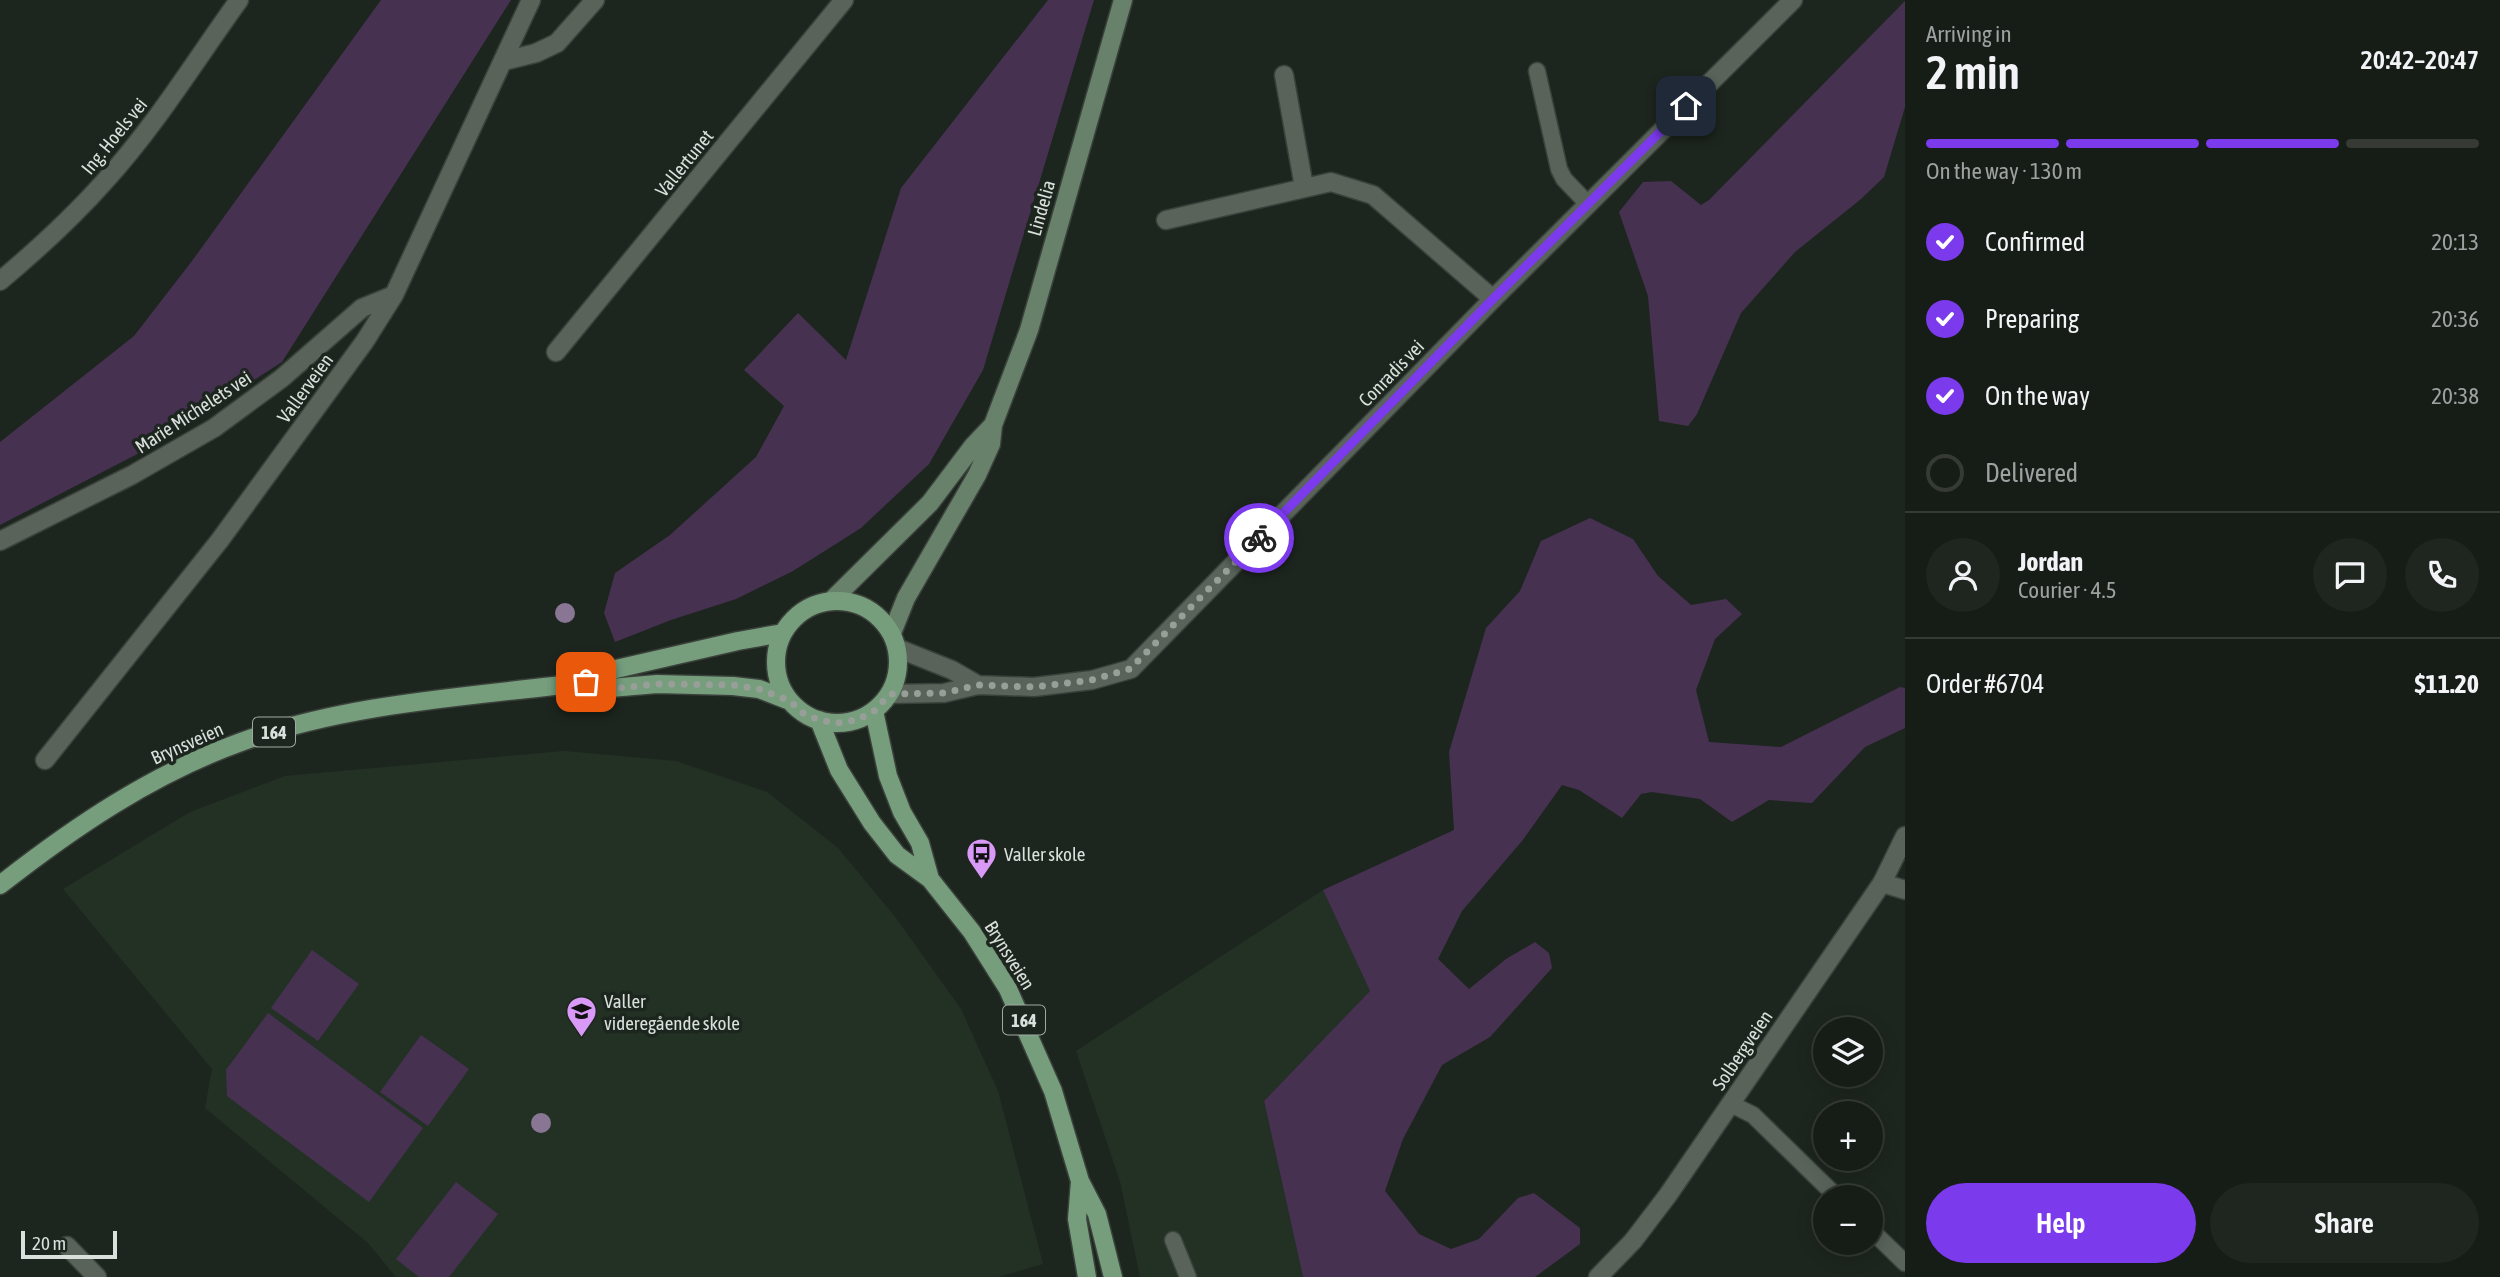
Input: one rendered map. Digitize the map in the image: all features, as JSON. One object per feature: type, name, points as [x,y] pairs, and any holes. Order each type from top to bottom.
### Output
[{"type":"main road","name":"Lindelia","points":[[894,640],[905,598],[977,475],[991,444],[993,425],[1029,330],[1123,0]]},
{"type":"main road","name":"Lindelia","points":[[831,601],[930,503],[993,425]]},
{"type":"main road","points":[[790,701],[781,686],[776,668],[777,650],[783,633],[795,617],[812,606],[831,601],[849,601],[867,608],[881,618],[894,640],[898,671],[890,694],[874,711],[857,720],[838,723],[819,720]]},
{"type":"main road","name":"Brynsveien","points":[[0,885],[90,818],[130,794],[182,767],[240,742],[360,711],[586,682],[603,672],[783,633]]},
{"type":"main road","name":"Brynsveien","points":[[586,682],[599,690],[657,684],[733,685],[759,689],[790,701]]},
{"type":"main road","name":"164","points":[[790,701],[803,713],[819,720]]},
{"type":"main road","name":"Brynsveien","points":[[874,711],[880,746],[894,793],[920,843],[930,879]]},
{"type":"main road","name":"Brynsveien","points":[[819,720],[839,769],[872,823],[897,855],[930,879],[983,948],[1018,1007],[1053,1091],[1080,1181],[1097,1214],[1113,1277]]},
{"type":"main road","name":"Brynsveien","points":[[1080,1181],[1077,1219],[1087,1277]]},
{"type":"street","name":"Ing. Hoels vei","points":[[0,281],[43,245],[106,180],[168,103],[239,0]]},
{"type":"street","name":"Vallerveien","points":[[45,760],[220,540],[365,341],[394,295],[531,0]]},
{"type":"street","points":[[504,61],[536,53],[557,43],[594,0]]},
{"type":"street","name":"Vallertunet","points":[[556,352],[844,0]]},
{"type":"street","name":"Conradis vei","points":[[890,694],[944,693],[978,685],[1034,687],[1092,680],[1130,669],[1493,299],[1793,0]]},
{"type":"street","points":[[1284,75],[1304,187]]},
{"type":"street","points":[[1166,220],[1331,182],[1373,195],[1493,299]]},
{"type":"street","name":"Marie Michelets vei","points":[[0,541],[132,475],[214,428],[282,378],[362,308],[394,295]]},
{"type":"street","name":"Conradis vei","points":[[894,640],[978,685]]},
{"type":"street","name":"Solbergveien","points":[[1598,1277],[1633,1241],[1731,1104],[1882,883],[1905,836]]},
{"type":"street","points":[[1882,883],[1905,890]]},
{"type":"street","points":[[67,1246],[97,1277]]},
{"type":"lane","points":[[1537,71],[1559,169],[1564,179],[1588,204]]},
{"type":"lane","points":[[1731,1104],[1753,1115],[1825,1185]]},
{"type":"lane","points":[[1173,1240],[1188,1277]]},
{"type":"lane","points":[[1883,1242],[1905,1263]]},
{"type":"shaded area","points":[[381,0],[511,0],[282,362],[147,449],[0,525],[0,442],[134,336],[192,261]]},
{"type":"shaded area","points":[[1048,0],[1094,0],[983,370],[929,464],[861,528],[793,571],[736,599],[615,642],[604,613],[615,573],[670,535],[756,457],[784,406],[744,370],[798,313],[846,360],[901,188]]},
{"type":"shaded area","points":[[1905,1],[1905,107],[1884,177],[1795,252],[1741,313],[1697,414],[1688,426],[1659,421],[1648,296],[1619,212],[1643,182],[1671,181],[1701,205],[1709,200]]},
{"type":"shaded area","points":[[1590,518],[1633,539],[1658,576],[1691,605],[1726,599],[1742,614],[1715,639],[1696,690],[1709,742],[1781,747],[1900,687],[1905,688],[1905,728],[1865,747],[1812,803],[1769,800],[1732,822],[1700,799],[1652,792],[1641,794],[1622,818],[1579,790],[1562,785],[1522,841],[1462,911],[1438,959],[1469,989],[1506,959],[1535,942],[1549,953],[1552,968],[1490,1037],[1442,1065],[1403,1139],[1385,1191],[1419,1234],[1451,1249],[1479,1239],[1518,1198],[1534,1193],[1580,1228],[1580,1244],[1535,1277],[1303,1277],[1264,1101],[1370,991],[1323,890],[1454,830],[1449,752],[1486,628],[1520,591],[1541,541]]},
{"type":"shaded area","name":"Valler videregående skole","points":[[564,751],[676,761],[767,792],[838,848],[896,918],[961,1009],[998,1091],[1043,1264],[998,1277],[396,1277],[368,1243],[205,1108],[212,1069],[63,889],[190,812],[285,776]]},
{"type":"shaded area","points":[[1323,890],[1370,991],[1264,1101],[1303,1277],[1140,1277],[1120,1181],[1076,1051]]},
{"type":"shaded area","points":[[312,950],[359,984],[318,1041],[271,1008]]},
{"type":"shaded area","points":[[268,1013],[423,1128],[369,1202],[227,1096],[226,1070]]},
{"type":"shaded area","points":[[421,1035],[469,1069],[428,1126],[380,1092]]},
{"type":"shaded area","points":[[456,1182],[498,1214],[449,1277],[419,1277],[396,1259]]},
{"type":"way so far","points":[[586,682],[599,690],[697,683],[759,689],[790,701],[803,713],[819,720],[838,723],[857,720],[874,711],[890,694],[944,693],[978,685],[1034,687],[1092,680],[1130,669],[1259,538]]},
{"type":"place","name":"Valler skole","points":[[981,881]]},
{"type":"place","name":"Valler videregående skole","points":[[581,1039]]},
{"type":"route","points":[[1259,538],[1686,106]]}]
